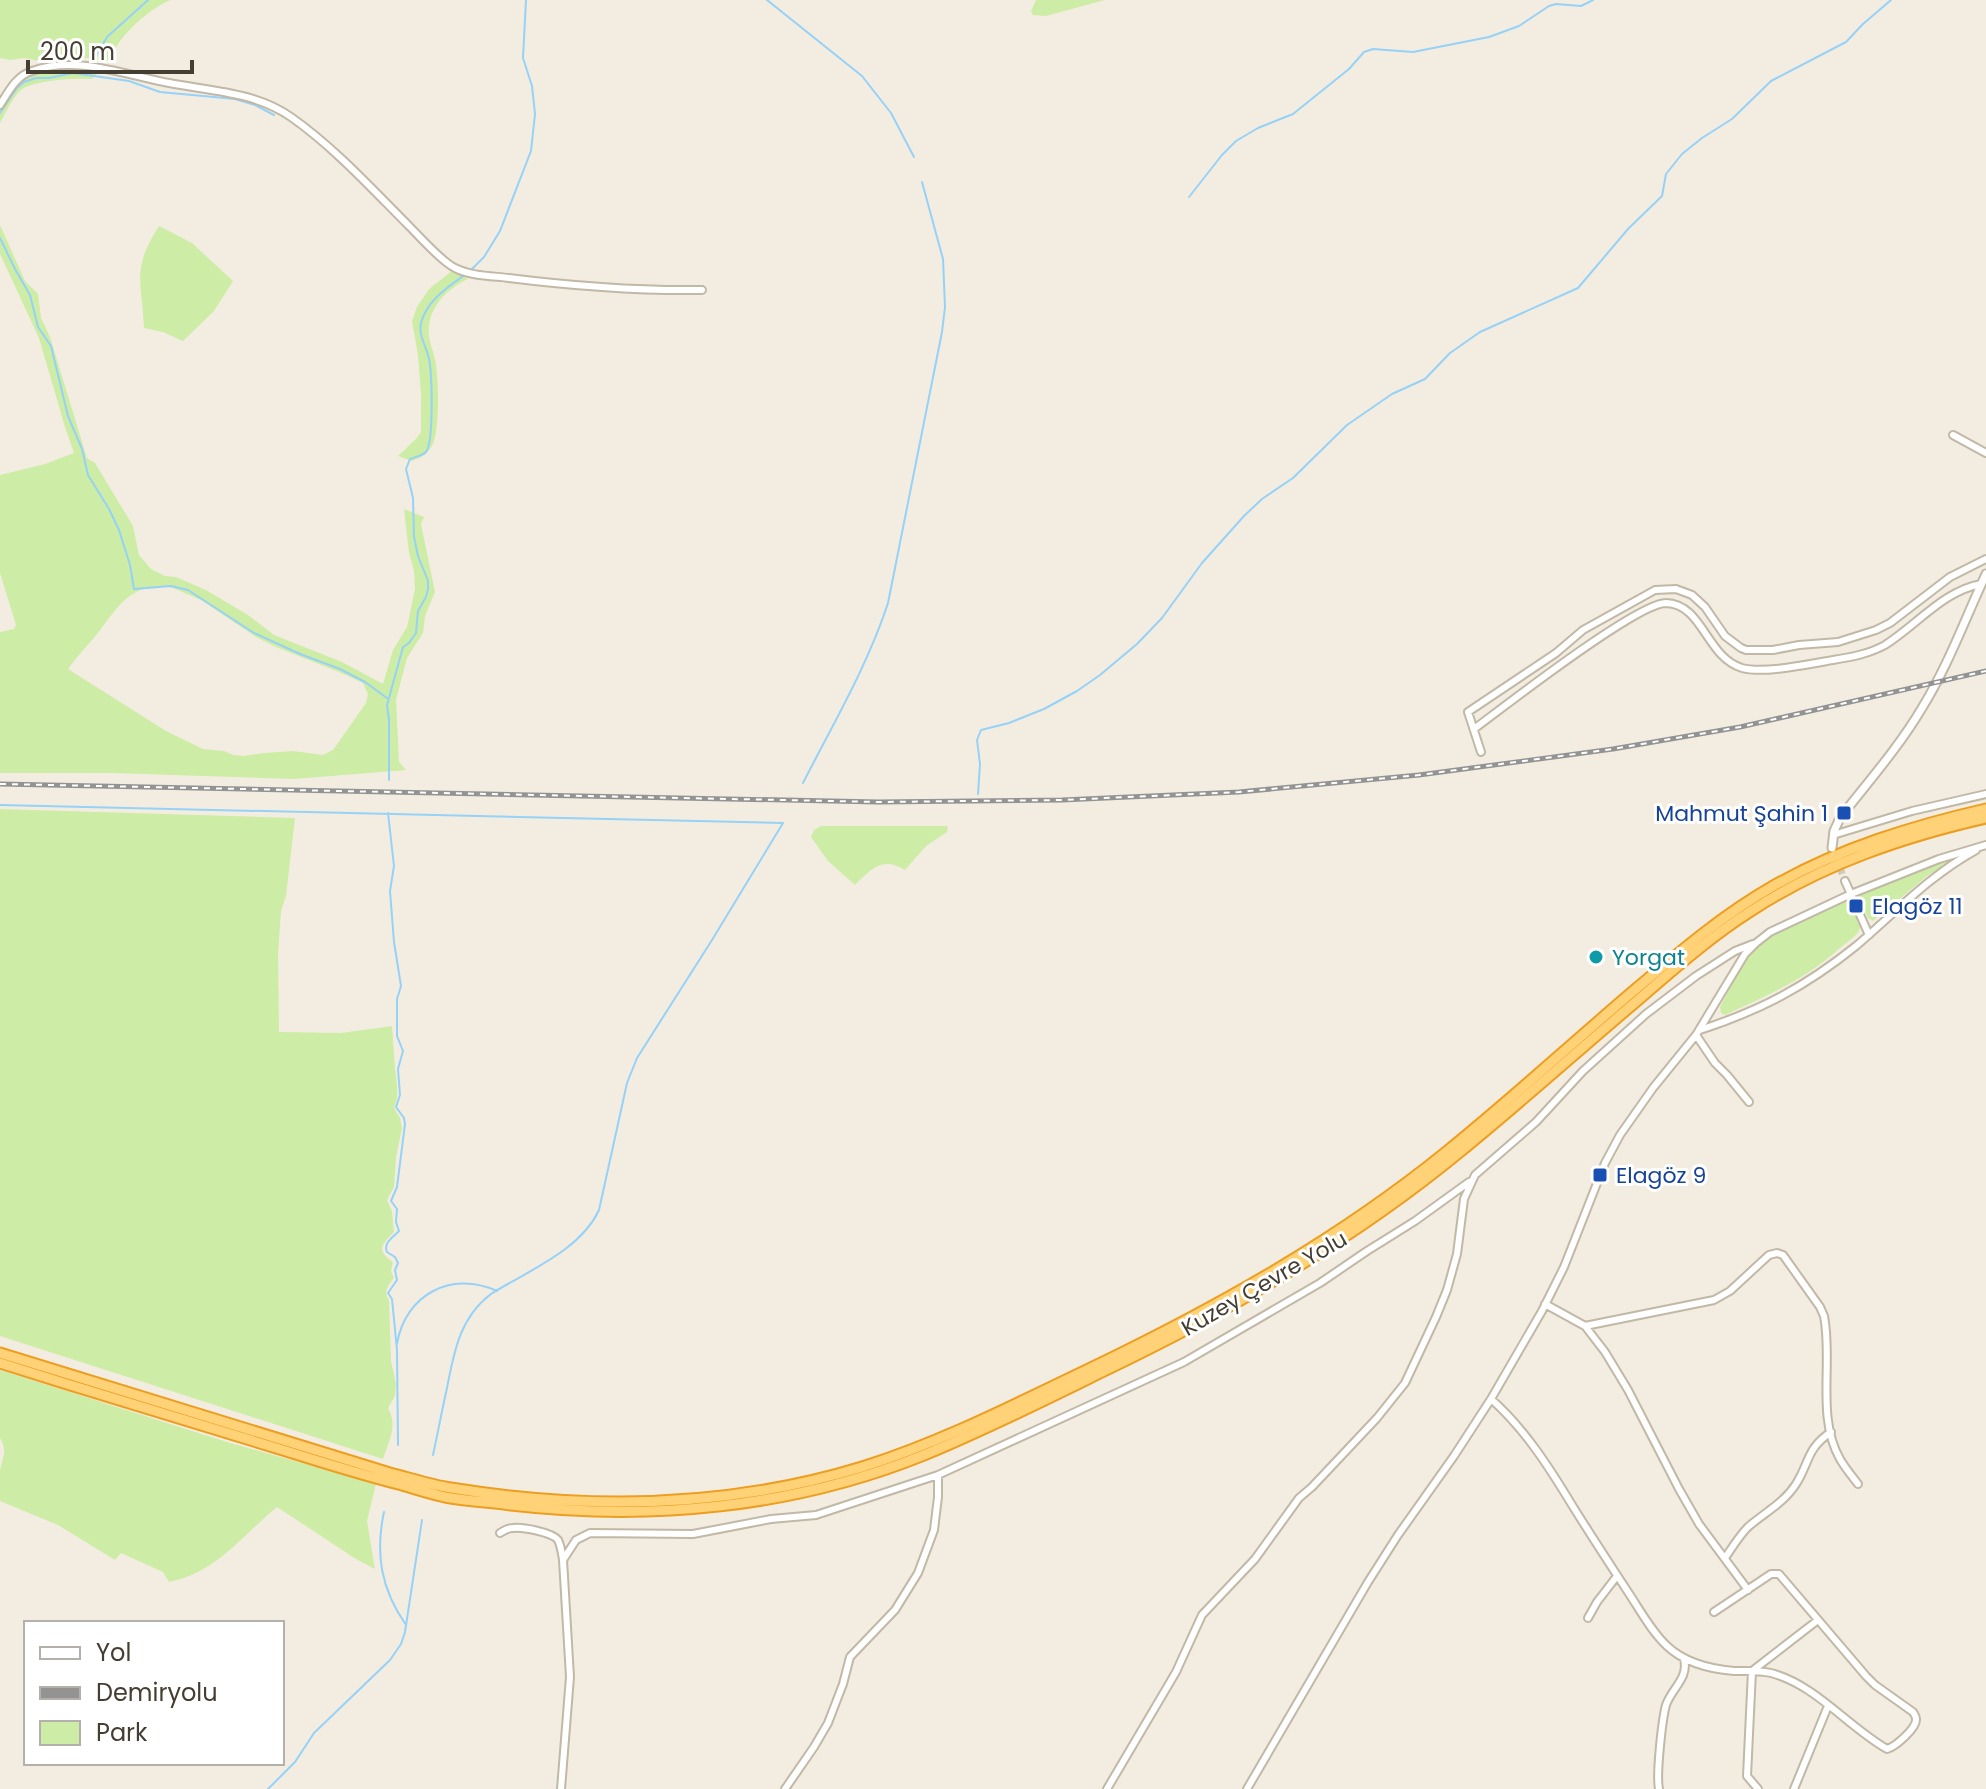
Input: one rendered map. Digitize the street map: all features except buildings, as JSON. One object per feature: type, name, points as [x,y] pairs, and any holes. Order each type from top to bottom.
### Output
[{"type":"highway","name":"Kuzey Çevre Yolu","points":[[446,1492],[589,1502],[681,1501],[725,1496],[807,1482],[861,1467],[917,1448],[972,1424],[1207,1310],[1348,1224],[1443,1155],[1682,950],[1755,897],[1856,847],[1921,825],[1986,809]]},
{"type":"highway","name":"Kuzey Çevre Yolu","points":[[446,1492],[536,1508],[588,1511],[649,1512],[714,1507],[776,1498],[863,1476],[920,1457],[978,1432],[1212,1318],[1313,1258],[1457,1155],[1687,958],[1749,912],[1812,876],[1851,859],[1913,836],[1986,818]]},
{"type":"highway","points":[[0,1353],[92,1387]]},
{"type":"highway","points":[[0,1363],[92,1387],[446,1492]]},
{"type":"street","points":[[0,105],[15,82],[28,72],[74,65],[249,97],[283,111],[335,152],[454,268],[599,288],[702,290]]},
{"type":"street","points":[[1953,435],[1986,453]]},
{"type":"street","points":[[1481,752],[1468,712],[1556,653],[1583,630],[1655,590],[1676,589],[1692,595],[1705,607],[1725,636],[1741,648],[1773,650],[1838,642],[1876,630],[1890,623],[1950,577],[1986,559]]},
{"type":"street","points":[[1832,848],[1840,818],[1923,707],[1944,669],[1986,574]]},
{"type":"street","points":[[1474,729],[1617,627],[1658,604],[1684,608],[1723,658],[1740,667],[1756,670],[1823,662],[1871,652],[1951,595],[1981,584]]},
{"type":"street","points":[[1833,835],[1912,811],[1986,794]]},
{"type":"street","points":[[1247,1789],[1375,1571],[1491,1399],[1564,1267],[1591,1194],[1612,1149],[1641,1103],[1698,1032],[1741,960],[1770,932],[1851,894],[1939,859],[1986,845],[1925,884],[1869,935],[1812,979],[1782,997],[1698,1032]]},
{"type":"street","points":[[1845,881],[1869,935]]},
{"type":"street","points":[[563,1560],[576,1540],[586,1533],[693,1534],[771,1519],[816,1515],[938,1475],[1184,1362],[1320,1283],[1472,1180],[1646,1014],[1696,976],[1735,951],[1756,943]]},
{"type":"street","points":[[1698,1032],[1715,1063],[1749,1102]]},
{"type":"street","points":[[1107,1789],[1176,1672],[1202,1615],[1255,1559],[1299,1498],[1377,1418],[1405,1383],[1447,1290],[1457,1254],[1464,1199],[1472,1180]]},
{"type":"street","points":[[1585,1326],[1714,1300],[1730,1291],[1769,1255],[1783,1255],[1824,1316],[1826,1391],[1831,1432],[1839,1458],[1858,1484]]},
{"type":"street","points":[[1545,1304],[1585,1326],[1605,1352],[1699,1524],[1748,1590]]},
{"type":"street","points":[[1491,1399],[1504,1410],[1551,1469],[1617,1576],[1657,1635],[1672,1650],[1683,1658],[1710,1668],[1772,1674],[1788,1680],[1813,1694],[1887,1749],[1894,1747],[1916,1721],[1913,1712],[1875,1685],[1779,1574],[1771,1574],[1714,1612]]},
{"type":"street","points":[[1725,1558],[1745,1531],[1790,1492],[1809,1453],[1831,1432]]},
{"type":"street","points":[[785,1789],[828,1723],[850,1657],[895,1610],[918,1573],[934,1530],[938,1475]]},
{"type":"street","points":[[500,1533],[517,1528],[550,1534],[559,1543],[563,1560],[570,1677],[561,1789]]},
{"type":"street","points":[[1588,1618],[1617,1576]]},
{"type":"street","points":[[1758,1789],[1747,1776],[1752,1671],[1818,1620]]},
{"type":"street","points":[[1659,1789],[1657,1774],[1666,1707],[1684,1675],[1683,1658]]},
{"type":"street","points":[[1794,1789],[1828,1706]]},
{"type":"green space","points":[[0,0],[171,0],[154,9],[125,34],[111,61],[80,57],[39,61],[0,58]]},
{"type":"green space","points":[[1036,0],[1105,0],[1046,16],[1033,15],[1031,11]]},
{"type":"green space","points":[[66,66],[96,70],[96,75],[92,79],[35,84],[21,90],[0,123],[0,97],[22,76]]},
{"type":"green space","points":[[0,225],[25,281],[38,294],[41,318],[50,337],[87,458],[95,463],[133,526],[139,555],[151,569],[206,590],[274,635],[342,662],[383,684],[393,650],[407,627],[415,589],[404,509],[424,517],[421,524],[435,592],[425,616],[423,633],[407,658],[396,700],[399,762],[406,770],[294,779],[0,773],[0,632],[14,629],[16,625],[0,573],[0,475],[74,453],[39,338],[0,254]],"holes":[[[150,587],[173,588],[201,600],[256,637],[363,683],[368,694],[366,703],[333,750],[323,755],[293,751],[243,756],[203,749],[166,731],[68,669],[126,599]]]},
{"type":"green space","points":[[159,226],[192,243],[233,281],[214,311],[183,341],[144,328],[141,265]]},
{"type":"green space","points":[[452,271],[468,279],[452,288],[439,302],[429,326],[437,378],[435,439],[426,453],[412,461],[398,456],[421,432],[418,355],[412,321],[429,289]]},
{"type":"green space","points":[[0,809],[295,818],[286,896],[281,911],[279,1032],[341,1033],[392,1026],[397,1092],[394,1108],[402,1128],[394,1187],[387,1200],[392,1211],[394,1232],[382,1247],[384,1254],[393,1262],[391,1271],[394,1278],[386,1294],[389,1300],[391,1361],[396,1384],[395,1396],[388,1408],[392,1433],[383,1459],[0,1336]]},
{"type":"green space","points":[[821,826],[948,826],[947,832],[926,846],[905,870],[883,864],[855,885],[828,861],[811,837],[814,830]]},
{"type":"green space","points":[[1964,853],[1927,876],[1873,921],[1868,918],[1858,897],[1860,893],[1938,860]]},
{"type":"green space","points":[[1850,901],[1860,924],[1853,938],[1799,978],[1725,1015],[1721,1013],[1720,1007],[1741,968],[1765,939],[1786,925]]},
{"type":"green space","points":[[0,1370],[227,1442],[376,1484],[367,1521],[375,1569],[277,1507],[215,1562],[201,1571],[169,1582],[163,1572],[121,1553],[115,1560],[58,1525],[0,1501],[4,1451],[0,1438]]},
{"type":"waterway","points":[[94,60],[107,37],[148,0]]},
{"type":"waterway","points":[[471,270],[484,257],[500,231],[531,151],[535,114],[532,86],[523,58],[526,0]]},
{"type":"waterway","points":[[767,0],[862,76],[891,113],[914,157]]},
{"type":"waterway","points":[[1189,197],[1236,141],[1293,114],[1349,69],[1364,52],[1373,49],[1413,52],[1489,37],[1519,26],[1549,6],[1581,6],[1593,0]]},
{"type":"waterway","points":[[978,794],[980,764],[977,740],[981,730],[1044,709],[1100,675],[1162,618],[1202,563],[1244,516],[1262,499],[1293,478],[1347,425],[1392,394],[1425,379],[1450,353],[1480,332],[1578,288],[1628,229],[1662,196],[1666,174],[1682,154],[1732,119],[1771,81],[1846,42],[1891,0]]},
{"type":"waterway","points":[[0,113],[24,82],[73,73],[129,81],[160,92],[235,99],[274,115]]},
{"type":"waterway","points":[[803,783],[860,673],[888,603],[942,332],[945,307],[943,259],[922,182]]},
{"type":"waterway","points":[[0,238],[30,295],[38,327],[51,346],[68,416],[82,449],[88,475],[119,530],[134,589],[171,586],[188,590],[254,633],[340,669],[387,698]]},
{"type":"waterway","points":[[389,780],[387,705],[403,647],[416,633],[418,611],[428,589],[414,537],[413,498],[406,469],[410,459],[426,452],[429,446],[432,407],[430,367],[421,323],[433,301],[466,274]]},
{"type":"waterway","points":[[0,805],[783,823],[637,1058],[627,1083],[599,1210],[566,1249],[491,1294],[480,1303],[465,1324],[452,1361],[433,1455]]},
{"type":"waterway","points":[[388,813],[394,866],[390,891],[401,986],[397,999],[397,1036],[403,1051],[398,1069],[400,1095],[396,1107],[405,1124],[397,1187],[391,1201],[397,1209],[399,1231],[386,1246],[387,1252],[398,1263],[395,1270],[397,1280],[388,1293],[392,1299],[397,1350]]},
{"type":"waterway","points":[[397,1344],[410,1312],[433,1291],[463,1284],[480,1285],[497,1291]]},
{"type":"waterway","points":[[397,1350],[398,1445]]},
{"type":"waterway","points":[[384,1512],[380,1542],[382,1571],[391,1598],[406,1625]]},
{"type":"waterway","points":[[268,1789],[295,1762],[314,1733],[390,1660],[401,1644],[422,1520]]},
{"type":"tunnel","points":[[1832,848],[1845,881]]},
{"type":"railway","points":[[0,784],[878,802],[1062,800],[1239,792],[1419,775],[1613,749],[1740,727],[1986,671]]},
{"type":"place","name":"Mahmut Şahin 1","points":[[1844,813]]},
{"type":"place","name":"Elagöz 11","points":[[1856,906]]},
{"type":"place","name":"Yorgat","points":[[1596,957]]},
{"type":"place","name":"Elagöz 9","points":[[1600,1175]]}]
